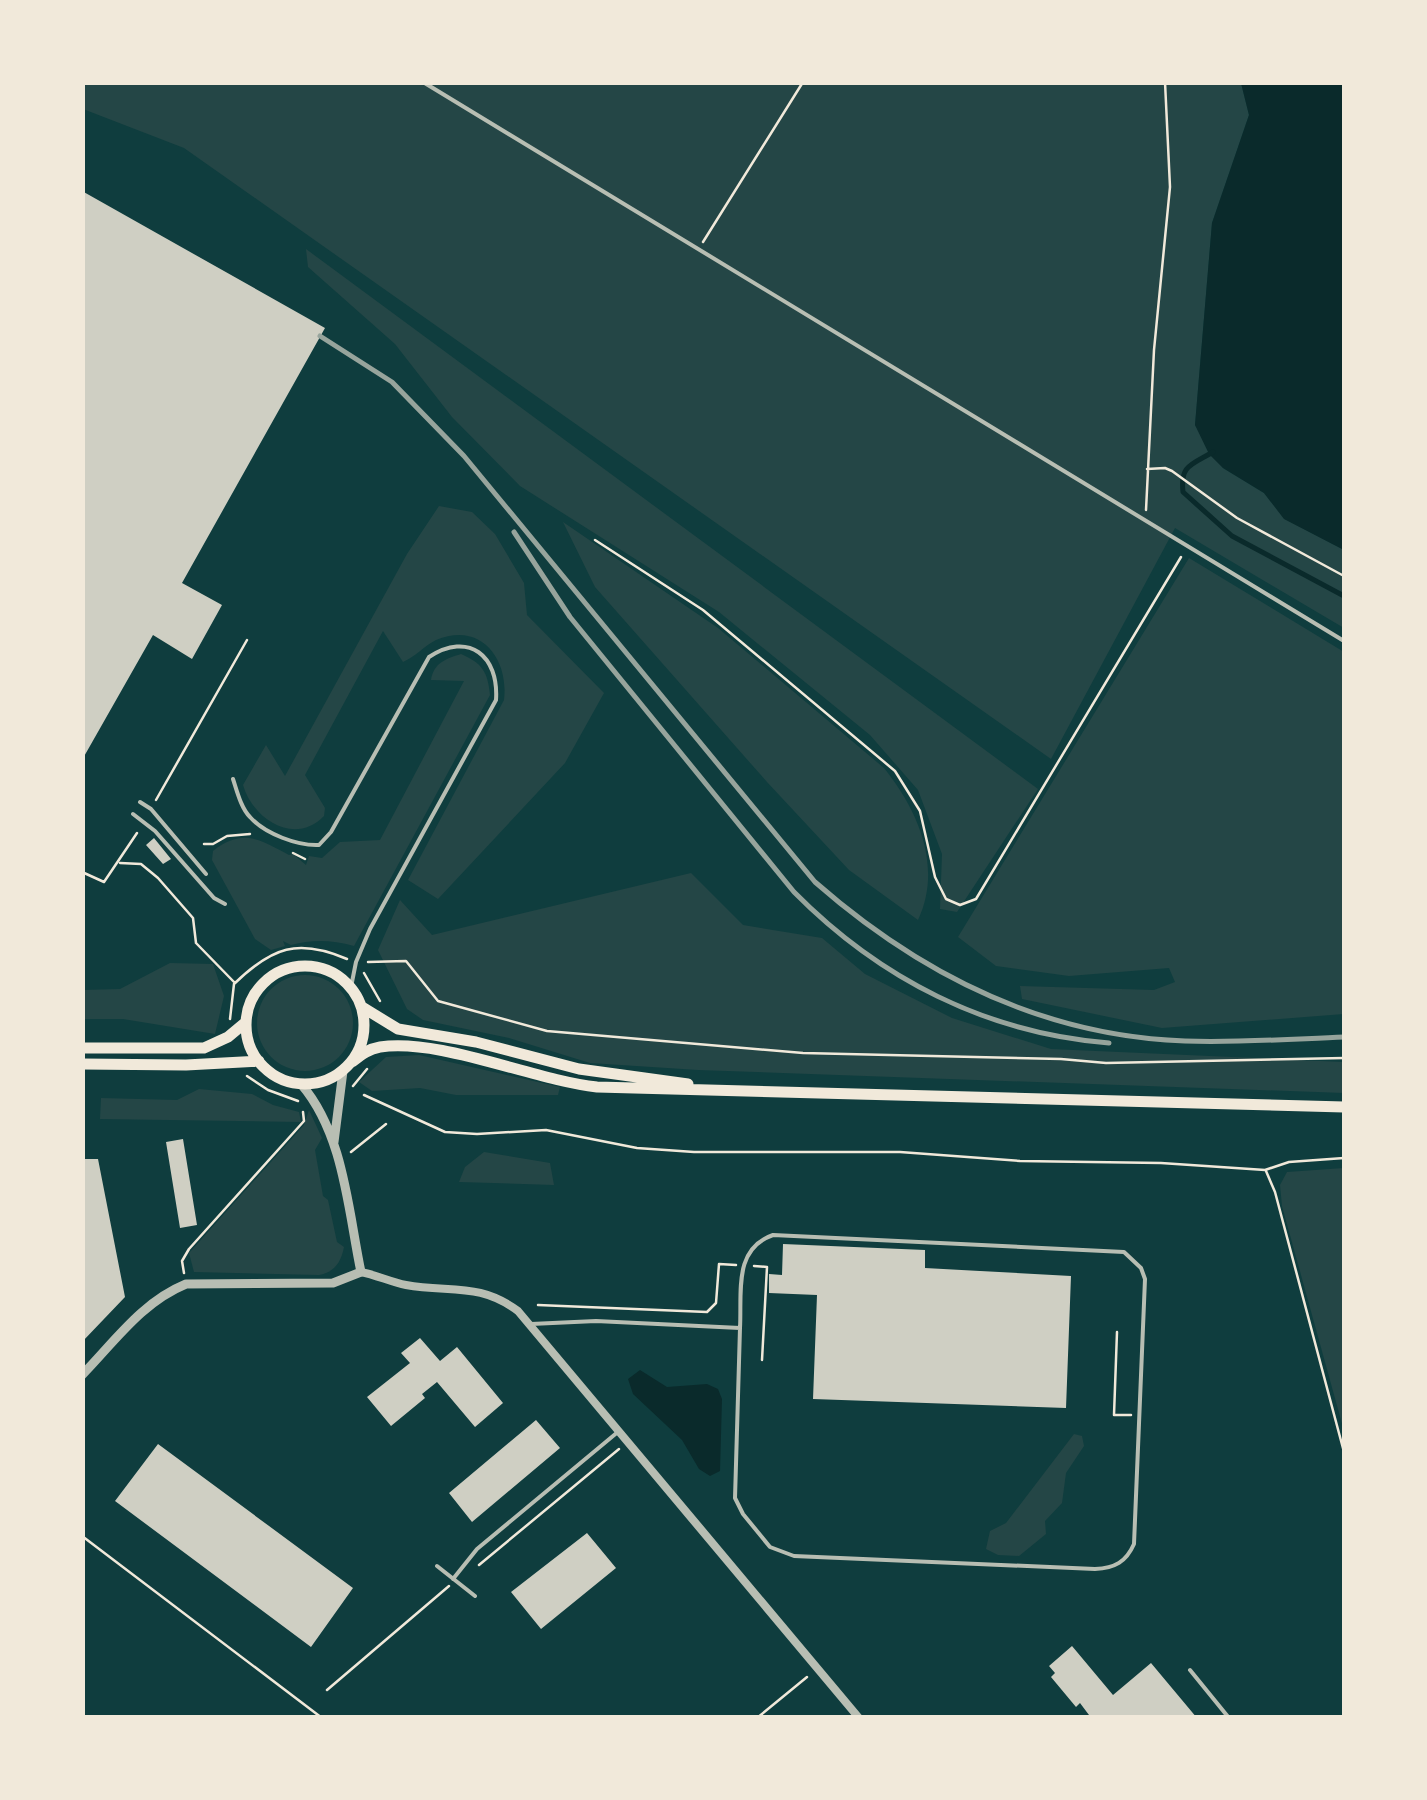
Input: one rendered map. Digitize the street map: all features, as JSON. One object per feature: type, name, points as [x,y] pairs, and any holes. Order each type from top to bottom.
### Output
[{"type":"main road","points":[[347,1066],[364,1036],[362,1007],[351,987],[324,968],[290,968],[258,989],[246,1022],[247,1036],[259,1061],[278,1077],[301,1084],[323,1081],[347,1066],[368,1050],[414,1048],[573,1084],[664,1090],[712,1088],[1344,1107]]},
{"type":"main road","points":[[362,1007],[398,1030],[476,1042],[578,1069],[712,1088]]},
{"type":"main road","points":[[82,1048],[204,1048],[228,1037],[246,1022]]},
{"type":"main road","points":[[82,1064],[259,1061]]},
{"type":"street","points":[[334,1144],[347,1066]]},
{"type":"street","points":[[301,1084],[319,1109],[334,1144],[361,1272]]},
{"type":"street","points":[[82,1375],[142,1311],[164,1293],[186,1284],[332,1284],[361,1272],[404,1285],[492,1294],[531,1324],[859,1718]]},
{"type":"lane","points":[[422,82],[1344,641]]},
{"type":"lane","points":[[233,779],[250,817],[289,840],[306,846],[319,845],[331,832],[429,656],[443,648],[466,646],[487,658],[498,678],[496,700],[370,929],[356,962],[351,987]]},
{"type":"lane","points":[[140,802],[151,809],[206,874]]},
{"type":"lane","points":[[133,814],[214,898],[225,904]]},
{"type":"lane","points":[[782,1234],[1124,1252],[1133,1257],[1145,1280],[1134,1544],[1121,1564],[1109,1568],[786,1554],[770,1546],[735,1498],[744,1265],[745,1256],[756,1242],[782,1234]]},
{"type":"lane","points":[[531,1324],[582,1321],[740,1328]]},
{"type":"lane","points":[[453,1579],[477,1549],[619,1431]]},
{"type":"lane","points":[[437,1566],[476,1596]]},
{"type":"lane","points":[[1190,1670],[1229,1718]]},
{"type":"path","points":[[699,249],[803,82]]},
{"type":"path","points":[[1148,520],[1144,504],[1154,350],[1170,187],[1166,82]]},
{"type":"path","points":[[1148,469],[1172,471],[1236,518],[1344,576]]},
{"type":"path","points":[[595,540],[703,610],[895,771],[920,811],[935,877],[946,899],[960,905],[976,900],[1187,547]]},
{"type":"path","points":[[151,809],[247,640]]},
{"type":"path","points":[[82,872],[104,882],[120,863],[143,822]]},
{"type":"path","points":[[204,844],[227,836],[256,833]]},
{"type":"path","points":[[288,850],[305,859]]},
{"type":"path","points":[[120,863],[140,864],[158,878],[193,918],[196,944],[234,984]]},
{"type":"path","points":[[228,1037],[234,984],[260,960],[291,948],[329,951],[356,962],[406,961],[438,1001],[546,1031],[802,1054],[1106,1062],[1344,1058]]},
{"type":"path","points":[[356,962],[382,1005],[382,1021]]},
{"type":"path","points":[[344,1091],[365,1073],[380,1048]]},
{"type":"path","points":[[186,1284],[182,1260],[189,1249],[304,1122],[306,1102],[287,1098],[252,1080],[242,1073],[236,1061]]},
{"type":"path","points":[[364,1096],[445,1132],[546,1130],[636,1148],[763,1154],[900,1152],[1020,1161],[1161,1163],[1265,1170],[1288,1162],[1344,1158]]},
{"type":"path","points":[[350,1153],[386,1124]]},
{"type":"path","points":[[1265,1170],[1275,1192],[1344,1452]]},
{"type":"path","points":[[538,1304],[707,1312],[716,1303],[719,1264],[767,1267],[762,1360]]},
{"type":"path","points":[[1117,1332],[1114,1415],[1139,1416]]},
{"type":"path","points":[[478,1565],[628,1441]]},
{"type":"path","points":[[82,1536],[322,1718]]},
{"type":"path","points":[[327,1690],[448,1588],[453,1579]]},
{"type":"path","points":[[758,1718],[818,1668]]},
{"type":"shaded area","points":[[82,83],[1241,83],[1249,115],[1212,223],[1195,425],[1223,468],[1264,493],[1285,519],[1344,550],[1344,628],[1175,528],[1051,759],[184,148],[83,109]]},
{"type":"shaded area","points":[[1241,83],[1344,83],[1344,550],[1284,519],[1264,493],[1223,468],[1209,454],[1195,425],[1212,223],[1249,115]]},
{"type":"shaded area","points":[[306,249],[1038,789],[957,912],[940,909],[942,854],[918,790],[870,735],[719,612],[520,486],[452,417],[395,344],[308,267]]},
{"type":"shaded area","points":[[439,506],[472,512],[495,534],[524,583],[527,615],[604,693],[565,763],[438,899],[408,880],[504,700],[497,658],[479,640],[452,635],[436,640],[403,662],[383,631],[305,775],[325,808],[324,816],[313,825],[288,829],[276,825],[256,809],[243,785],[266,745],[285,776],[407,554]]},
{"type":"shaded area","points":[[563,522],[718,628],[884,768],[907,802],[923,840],[928,880],[918,920],[849,870],[767,782],[595,587]]},
{"type":"shaded area","points":[[1189,558],[1344,652],[1344,1014],[1162,1028],[1022,999],[1020,986],[1154,990],[1175,982],[1169,968],[1069,976],[996,966],[958,937]]},
{"type":"shaded area","points":[[461,654],[483,669],[490,695],[354,946],[322,941],[291,945],[283,941],[285,946],[271,950],[255,939],[212,860],[213,851],[233,840],[251,838],[293,854],[306,865],[309,856],[322,858],[340,842],[380,840],[464,681],[431,680],[432,674],[441,662]]},
{"type":"shaded area","points":[[691,873],[743,925],[822,938],[865,974],[952,1018],[1051,1049],[1344,1062],[1344,1093],[590,1063],[509,1038],[423,1020],[407,1009],[378,950],[400,900],[432,935]]},
{"type":"shaded area","points":[[170,963],[213,964],[224,996],[215,1034],[123,1019],[83,1019],[83,990],[120,989]]},
{"type":"shaded area","points":[[305,975],[323,979],[339,989],[349,1005],[353,1023],[349,1041],[339,1057],[323,1067],[305,1071],[287,1067],[271,1057],[261,1041],[257,1023],[261,1005],[271,989],[287,979]]},
{"type":"shaded area","points":[[419,1055],[560,1087],[558,1095],[456,1095],[420,1088],[372,1091],[359,1082],[386,1057]]},
{"type":"shaded area","points":[[199,1089],[252,1094],[299,1112],[301,1122],[100,1119],[101,1098],[177,1100]]},
{"type":"shaded area","points":[[309,1110],[322,1138],[315,1150],[323,1196],[328,1200],[337,1242],[344,1247],[336,1266],[319,1275],[194,1272],[189,1253],[304,1125]]},
{"type":"shaded area","points":[[484,1152],[550,1163],[554,1185],[459,1182],[465,1167]]},
{"type":"shaded area","points":[[1344,1168],[1344,1431],[1282,1206],[1280,1185],[1287,1172]]},
{"type":"shaded area","points":[[640,1370],[667,1387],[707,1384],[718,1389],[722,1399],[720,1471],[710,1476],[699,1469],[682,1440],[633,1394],[628,1379]]},
{"type":"shaded area","points":[[1074,1434],[1082,1436],[1084,1446],[1066,1473],[1062,1503],[1045,1521],[1046,1534],[1019,1556],[998,1555],[986,1549],[990,1531],[1006,1523]]},
{"type":"building","points":[[82,191],[325,328],[182,583],[222,605],[192,659],[153,635],[82,760]]},
{"type":"building","points":[[154,838],[171,859],[163,864],[146,845]]},
{"type":"building","points":[[183,1139],[197,1225],[180,1228],[166,1142]]},
{"type":"building","points":[[82,1159],[98,1159],[125,1297],[82,1342]]},
{"type":"building","points":[[783,1244],[925,1250],[925,1268],[1071,1276],[1066,1408],[813,1399],[817,1295],[769,1293],[769,1274],[782,1275]]},
{"type":"building","points":[[420,1338],[440,1361],[457,1347],[503,1403],[475,1427],[437,1382],[422,1394],[425,1398],[391,1426],[367,1397],[410,1363],[401,1353]]},
{"type":"building","points":[[536,1420],[560,1448],[472,1522],[449,1493]]},
{"type":"building","points":[[158,1444],[353,1588],[311,1647],[115,1501]]},
{"type":"building","points":[[587,1533],[616,1568],[541,1629],[511,1592]]},
{"type":"building","points":[[1072,1646],[1113,1695],[1151,1663],[1197,1718],[1087,1718],[1089,1715],[1080,1703],[1076,1707],[1051,1677],[1055,1673],[1049,1666]]},
{"type":"waterway","points":[[1213,452],[1185,471],[1183,492],[1232,536],[1344,596]]},
{"type":"railway","points":[[320,336],[392,382],[464,456],[815,882],[897,945],[986,994],[1082,1027],[1133,1037],[1185,1041],[1344,1037]]},
{"type":"railway","points":[[514,532],[570,617],[794,892],[827,923],[899,975],[978,1014],[1064,1037],[1109,1043]]}]
